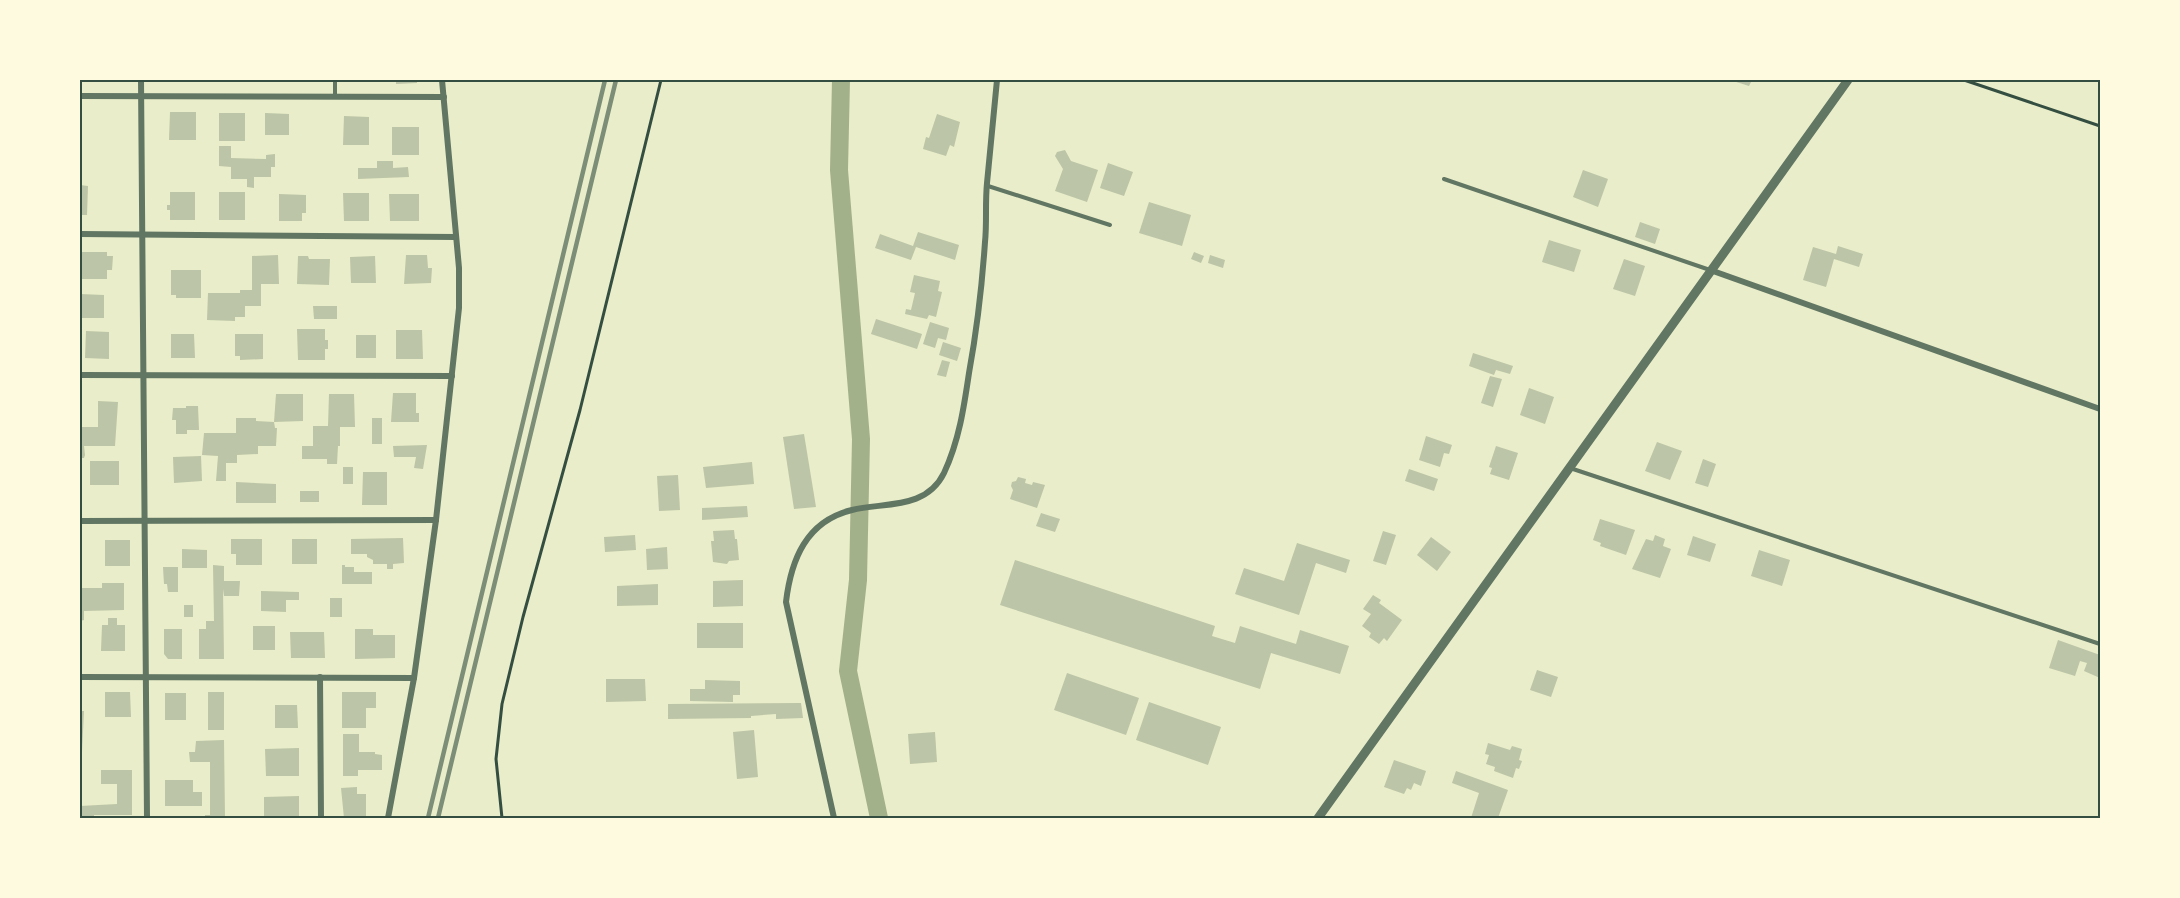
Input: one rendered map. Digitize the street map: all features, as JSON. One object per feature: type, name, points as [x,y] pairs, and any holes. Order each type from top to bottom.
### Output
[{"type":"street","points":[[141,80],[147,819]]},
{"type":"street","points":[[388,819],[414,678],[436,520],[459,308],[456,237],[442,80]]},
{"type":"street","points":[[834,819],[786,602],[789,577],[795,559],[819,525],[851,510],[916,500],[933,488],[943,475],[959,433],[976,334],[997,80]]},
{"type":"street","points":[[1318,819],[1848,80]]},
{"type":"street","points":[[80,96],[444,97]]},
{"type":"street","points":[[80,234],[456,237]]},
{"type":"street","points":[[1713,271],[2100,409]]},
{"type":"street","points":[[80,375],[452,376]]},
{"type":"street","points":[[80,521],[436,520]]},
{"type":"street","points":[[80,677],[414,678]]},
{"type":"street","points":[[320,677],[321,819]]},
{"type":"lane","points":[[335,80],[335,98]]},
{"type":"lane","points":[[1444,179],[1713,271]]},
{"type":"lane","points":[[987,186],[1110,225]]},
{"type":"lane","points":[[1570,468],[2100,645]]},
{"type":"path","points":[[502,819],[496,759],[502,704],[523,617],[580,410],[661,80]]},
{"type":"path","points":[[1964,80],[2100,126]]},
{"type":"building","points":[[396,80],[417,80],[417,83],[396,84]]},
{"type":"building","points":[[1730,80],[1752,80],[1749,86]]},
{"type":"building","points":[[170,112],[196,112],[196,140],[169,140]]},
{"type":"building","points":[[219,113],[245,113],[245,141],[219,141]]},
{"type":"building","points":[[265,113],[289,114],[289,135],[265,135]]},
{"type":"building","points":[[937,114],[960,122],[954,147],[950,145],[946,156],[923,149]]},
{"type":"building","points":[[344,116],[369,117],[369,145],[343,145]]},
{"type":"building","points":[[392,127],[419,127],[419,155],[392,155]]},
{"type":"building","points":[[219,146],[231,146],[231,158],[266,159],[266,155],[275,154],[275,167],[271,167],[271,177],[254,177],[254,188],[247,187],[247,179],[231,179],[231,167],[219,166]]},
{"type":"building","points":[[1065,150],[1071,161],[1098,170],[1087,202],[1055,191],[1063,169],[1055,156],[1057,152]]},
{"type":"building","points":[[377,161],[393,161],[393,168],[408,167],[409,177],[358,179],[358,168],[377,168]]},
{"type":"building","points":[[1108,163],[1133,172],[1124,196],[1100,188]]},
{"type":"building","points":[[1583,170],[1608,179],[1598,207],[1573,197]]},
{"type":"building","points":[[80,185],[88,186],[87,215],[80,215]]},
{"type":"building","points":[[170,192],[195,192],[195,220],[170,220],[170,210],[167,210],[167,205],[170,205]]},
{"type":"building","points":[[219,192],[245,192],[245,220],[219,220]]},
{"type":"building","points":[[343,193],[369,193],[369,221],[344,221]]},
{"type":"building","points":[[279,194],[306,195],[306,213],[302,213],[302,221],[279,221]]},
{"type":"building","points":[[389,194],[419,194],[419,221],[390,221]]},
{"type":"building","points":[[1149,202],[1191,215],[1182,246],[1139,233]]},
{"type":"building","points":[[1640,222],[1660,229],[1655,244],[1635,237]]},
{"type":"building","points":[[918,232],[959,245],[955,260],[916,247],[911,260],[875,248],[880,234],[913,246]]},
{"type":"building","points":[[1549,240],[1581,250],[1574,272],[1542,262]]},
{"type":"building","points":[[1838,246],[1863,254],[1859,267],[1834,259],[1826,287],[1803,280],[1813,247],[1836,254]]},
{"type":"building","points":[[81,252],[107,252],[107,256],[113,256],[112,270],[107,270],[107,279],[81,279]]},
{"type":"building","points":[[1194,252],[1204,256],[1201,263],[1191,259]]},
{"type":"building","points":[[278,255],[279,284],[261,284],[261,306],[245,306],[245,317],[235,317],[235,321],[207,320],[208,293],[240,293],[240,290],[252,290],[252,256]]},
{"type":"building","points":[[406,255],[427,255],[428,268],[432,268],[431,283],[404,284]]},
{"type":"building","points":[[1210,255],[1225,260],[1223,268],[1208,263]]},
{"type":"building","points":[[298,256],[308,256],[309,259],[330,259],[329,285],[297,284]]},
{"type":"building","points":[[375,256],[376,283],[351,283],[350,257]]},
{"type":"building","points":[[1624,259],[1645,266],[1635,296],[1613,289]]},
{"type":"building","points":[[171,270],[201,270],[201,298],[176,298],[176,295],[171,295]]},
{"type":"building","points":[[914,275],[940,281],[938,291],[942,292],[936,317],[929,315],[927,319],[905,314],[906,309],[911,310],[915,293],[910,292]]},
{"type":"building","points":[[80,294],[104,295],[104,318],[80,318]]},
{"type":"building","points":[[313,306],[337,306],[337,319],[314,319]]},
{"type":"building","points":[[876,319],[922,334],[917,349],[871,334]]},
{"type":"building","points":[[930,322],[949,328],[946,340],[938,338],[935,348],[923,344]]},
{"type":"building","points":[[297,329],[325,329],[328,349],[325,349],[325,360],[298,360]]},
{"type":"building","points":[[396,330],[422,330],[423,359],[396,359]]},
{"type":"building","points":[[86,331],[109,332],[109,359],[85,358]]},
{"type":"building","points":[[171,334],[194,334],[195,358],[171,358]]},
{"type":"building","points":[[235,334],[263,334],[263,359],[240,360],[240,356],[235,356]]},
{"type":"building","points":[[356,335],[376,335],[376,358],[356,358]]},
{"type":"building","points":[[943,342],[961,348],[957,361],[939,355]]},
{"type":"building","points":[[1473,353],[1513,366],[1510,374],[1496,370],[1494,375],[1469,366]]},
{"type":"building","points":[[942,360],[950,362],[946,377],[937,375]]},
{"type":"building","points":[[1490,376],[1502,379],[1493,407],[1481,403]]},
{"type":"building","points":[[1529,388],[1554,397],[1545,424],[1520,415]]},
{"type":"building","points":[[393,393],[416,393],[416,413],[419,413],[419,422],[391,422]]},
{"type":"building","points":[[276,394],[303,394],[303,421],[274,422]]},
{"type":"building","points":[[329,394],[354,394],[355,427],[340,427],[337,464],[327,464],[327,459],[302,459],[302,446],[313,446],[313,426],[328,426]]},
{"type":"building","points":[[98,401],[118,402],[115,446],[84,446],[84,458],[80,458],[80,427],[98,427]]},
{"type":"building","points":[[186,406],[198,406],[199,430],[187,430],[187,434],[176,434],[176,420],[172,420],[173,408],[186,408]]},
{"type":"building","points":[[236,418],[256,418],[256,421],[274,422],[277,428],[276,446],[258,446],[258,454],[237,455],[237,463],[226,463],[226,481],[216,481],[218,456],[202,455],[204,433],[236,433]]},
{"type":"building","points":[[372,418],[382,418],[382,444],[372,444]]},
{"type":"building","points":[[804,434],[816,507],[794,509],[783,437]]},
{"type":"building","points":[[1426,436],[1452,445],[1449,454],[1444,453],[1440,467],[1419,460]]},
{"type":"building","points":[[1657,442],[1682,451],[1670,480],[1645,471]]},
{"type":"building","points":[[427,445],[423,469],[414,468],[416,457],[394,457],[393,446]]},
{"type":"building","points":[[1496,446],[1518,453],[1509,480],[1490,474],[1492,468],[1489,467]]},
{"type":"building","points":[[201,456],[202,481],[174,483],[173,457]]},
{"type":"building","points":[[1703,459],[1716,464],[1708,487],[1695,483]]},
{"type":"building","points":[[90,461],[119,461],[119,485],[90,485]]},
{"type":"building","points":[[752,462],[754,484],[706,488],[703,467]]},
{"type":"building","points":[[343,467],[353,467],[353,484],[343,484]]},
{"type":"building","points":[[1409,469],[1438,479],[1434,491],[1405,481]]},
{"type":"building","points":[[363,472],[387,472],[387,505],[362,505]]},
{"type":"building","points":[[678,475],[680,510],[659,511],[657,476]]},
{"type":"building","points":[[1018,477],[1026,479],[1025,483],[1045,485],[1037,508],[1010,499],[1013,490],[1012,482]]},
{"type":"building","points":[[236,482],[276,484],[276,503],[236,503]]},
{"type":"building","points":[[300,491],[319,491],[319,502],[300,502]]},
{"type":"building","points":[[747,506],[748,517],[702,520],[702,508]]},
{"type":"building","points":[[1041,513],[1060,519],[1055,532],[1036,526]]},
{"type":"building","points":[[1600,519],[1635,530],[1626,555],[1600,546],[1601,543],[1593,540]]},
{"type":"building","points":[[734,530],[739,560],[729,561],[727,564],[713,562],[711,541],[714,541],[713,531]]},
{"type":"building","points":[[1383,531],[1396,535],[1386,565],[1373,561]]},
{"type":"building","points":[[635,535],[636,550],[605,552],[604,537]]},
{"type":"building","points":[[1655,535],[1665,539],[1663,546],[1671,549],[1660,578],[1632,569],[1646,539],[1653,541]]},
{"type":"building","points":[[1693,536],[1716,544],[1710,562],[1687,555]]},
{"type":"building","points":[[1431,537],[1451,552],[1437,571],[1417,555]]},
{"type":"building","points":[[403,538],[404,563],[393,564],[393,569],[387,569],[387,564],[373,564],[373,560],[367,557],[367,554],[351,554],[351,539]]},
{"type":"building","points":[[231,539],[262,539],[262,565],[236,565],[236,554],[231,554]]},
{"type":"building","points":[[292,539],[317,539],[317,564],[292,564]]},
{"type":"building","points":[[105,540],[130,540],[130,566],[105,566]]},
{"type":"building","points":[[1297,543],[1350,560],[1346,573],[1316,563],[1299,615],[1235,594],[1244,568],[1284,581]]},
{"type":"building","points":[[667,547],[668,569],[647,570],[646,549]]},
{"type":"building","points":[[182,549],[207,550],[207,568],[182,568]]},
{"type":"building","points":[[1759,550],[1790,560],[1782,586],[1751,576]]},
{"type":"building","points":[[1015,560],[1215,626],[1212,636],[1235,643],[1240,626],[1296,644],[1300,630],[1349,646],[1340,674],[1271,653],[1260,689],[1000,605]]},
{"type":"building","points":[[213,565],[224,566],[224,581],[240,581],[239,596],[224,596],[223,589],[224,659],[199,659],[199,629],[206,629],[206,621],[214,621]]},
{"type":"building","points":[[342,565],[354,567],[354,572],[372,572],[372,584],[342,584]]},
{"type":"building","points":[[163,567],[178,567],[178,592],[168,592],[167,584],[164,584]]},
{"type":"building","points":[[743,580],[743,606],[713,607],[713,581]]},
{"type":"building","points":[[102,583],[124,583],[124,610],[84,611],[84,620],[80,621],[80,588],[102,588]]},
{"type":"building","points":[[658,584],[658,605],[617,606],[617,586]]},
{"type":"building","points":[[261,591],[299,592],[299,600],[286,600],[286,612],[261,611]]},
{"type":"building","points":[[1373,595],[1381,600],[1379,603],[1402,620],[1387,641],[1384,638],[1379,644],[1369,637],[1371,633],[1362,626],[1371,614],[1363,609]]},
{"type":"building","points":[[330,598],[342,598],[342,617],[330,617]]},
{"type":"building","points":[[184,605],[193,605],[193,617],[184,617]]},
{"type":"building","points":[[108,618],[117,618],[117,625],[125,625],[125,651],[101,651],[102,625],[108,625]]},
{"type":"building","points":[[697,623],[743,623],[743,648],[697,648]]},
{"type":"building","points":[[253,626],[275,626],[275,650],[253,650]]},
{"type":"building","points":[[164,629],[182,629],[182,659],[168,659],[164,654]]},
{"type":"building","points":[[355,629],[373,629],[373,635],[395,635],[395,658],[355,659]]},
{"type":"building","points":[[290,632],[324,632],[325,658],[291,658]]},
{"type":"building","points":[[2058,640],[2100,655],[2100,678],[2084,671],[2087,663],[2080,661],[2075,676],[2049,668]]},
{"type":"building","points":[[1537,670],[1558,677],[1551,697],[1530,690]]},
{"type":"building","points":[[1067,673],[1139,698],[1126,735],[1054,710]]},
{"type":"building","points":[[606,679],[645,679],[646,701],[606,702]]},
{"type":"building","points":[[705,680],[740,681],[740,695],[733,695],[733,702],[690,701],[690,689],[705,689]]},
{"type":"building","points":[[105,692],[130,692],[131,717],[105,717]]},
{"type":"building","points":[[208,692],[224,692],[224,730],[208,730]]},
{"type":"building","points":[[342,692],[376,692],[376,708],[366,708],[366,728],[342,728]]},
{"type":"building","points":[[165,693],[186,693],[186,720],[165,720]]},
{"type":"building","points":[[1149,702],[1221,727],[1208,765],[1136,740]]},
{"type":"building","points":[[801,703],[803,718],[776,719],[776,714],[751,716],[751,718],[668,719],[668,704]]},
{"type":"building","points":[[275,705],[297,705],[298,728],[275,728]]},
{"type":"building","points":[[80,711],[84,711],[82,752],[80,752]]},
{"type":"building","points":[[754,730],[758,777],[737,779],[733,732]]},
{"type":"building","points":[[935,732],[937,762],[910,764],[908,734]]},
{"type":"building","points":[[343,734],[359,734],[359,752],[375,752],[375,754],[382,755],[382,770],[358,770],[358,776],[343,776]]},
{"type":"building","points":[[224,740],[225,818],[205,818],[205,815],[210,815],[210,762],[190,762],[189,752],[195,752],[196,741]]},
{"type":"building","points":[[1488,743],[1510,750],[1512,746],[1522,749],[1519,760],[1522,761],[1519,769],[1516,768],[1513,778],[1494,771],[1495,767],[1486,764],[1489,755],[1485,754]]},
{"type":"building","points":[[299,748],[299,776],[266,776],[265,749]]},
{"type":"building","points":[[1394,760],[1426,771],[1421,786],[1414,783],[1411,790],[1407,788],[1404,794],[1384,787]]},
{"type":"building","points":[[101,770],[132,770],[132,815],[94,815],[94,818],[80,818],[80,806],[117,804],[117,784],[101,784]]},
{"type":"building","points":[[1456,771],[1508,790],[1498,818],[1471,818],[1479,793],[1452,783]]},
{"type":"building","points":[[165,780],[193,780],[193,792],[202,792],[202,806],[165,806]]},
{"type":"building","points":[[357,787],[357,794],[366,794],[366,818],[344,818],[341,788]]},
{"type":"building","points":[[299,796],[299,818],[264,818],[264,797]]},
{"type":"waterway","points":[[841,80],[839,170],[861,439],[858,580],[848,671],[879,818]]},
{"type":"railway","points":[[428,818],[605,80]]},
{"type":"railway","points":[[438,818],[616,80]]}]
